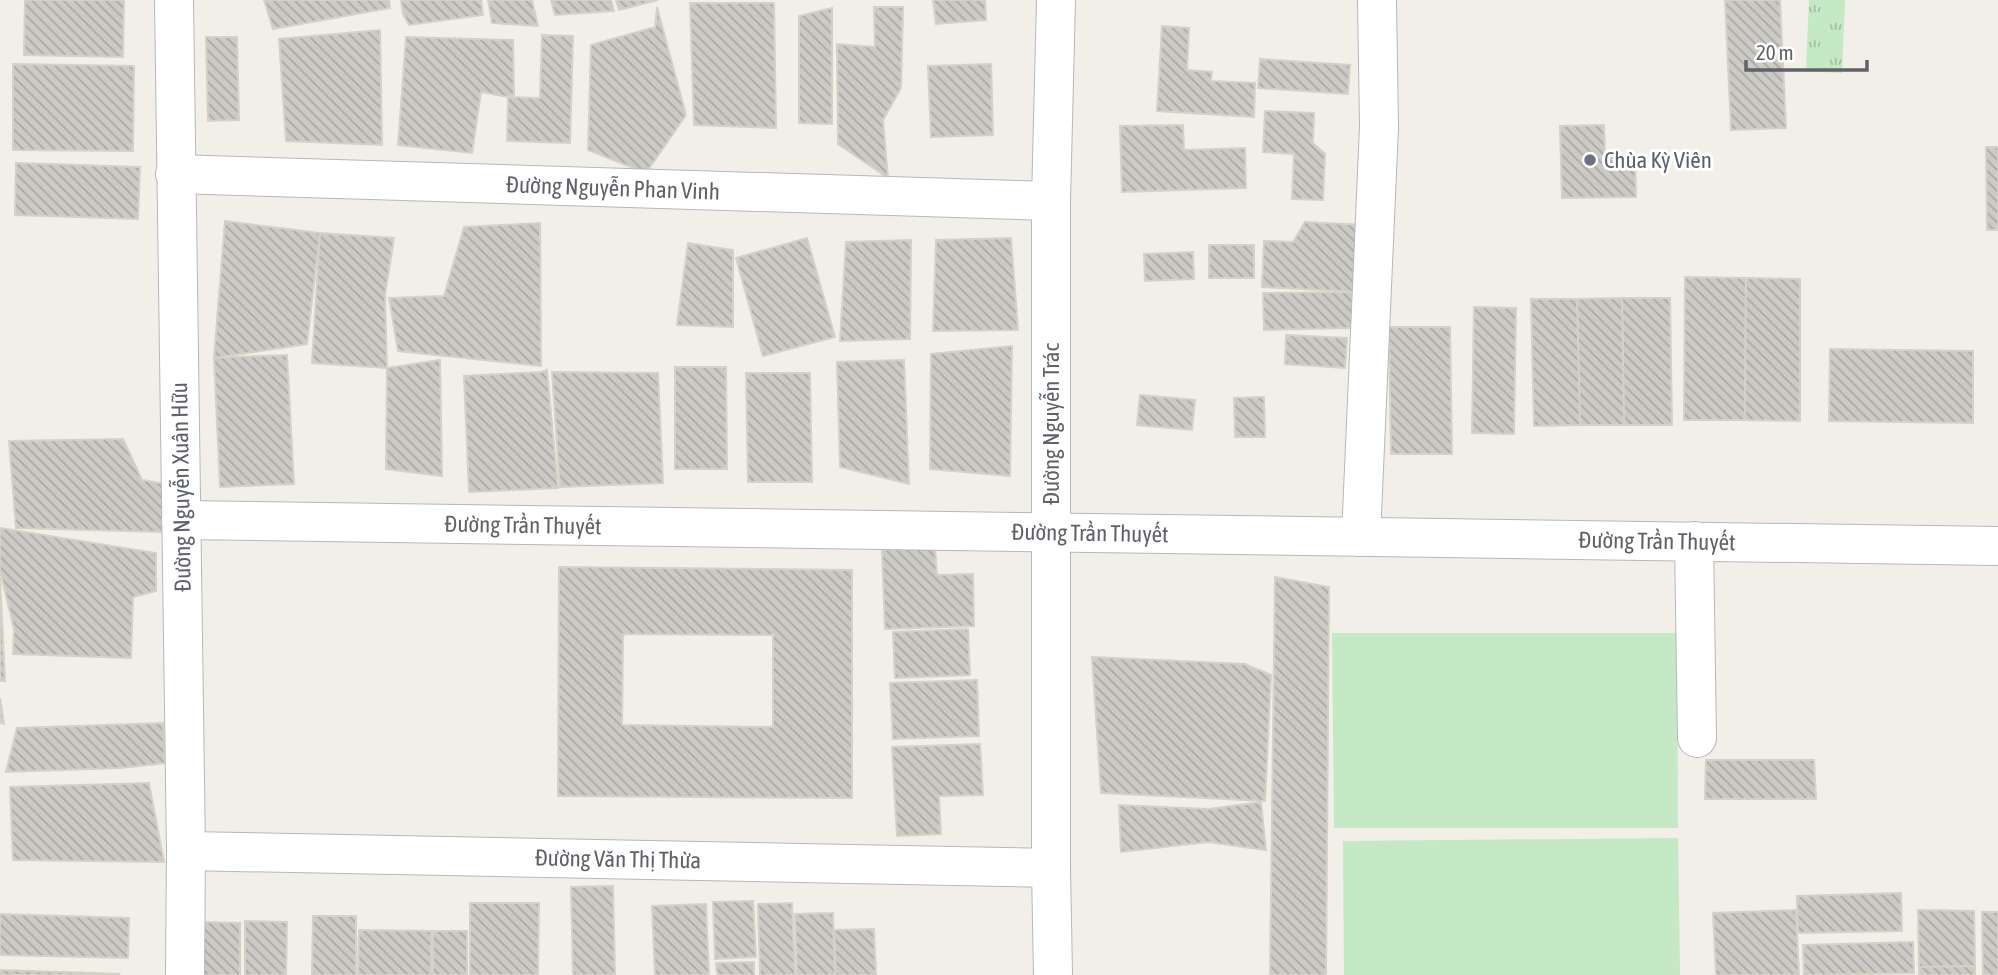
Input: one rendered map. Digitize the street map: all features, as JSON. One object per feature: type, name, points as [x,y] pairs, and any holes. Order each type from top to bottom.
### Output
[{"type":"street","name":"Đường Nguyễn Xuân Hữu","points":[[174,0],[186,850],[185,975]]},
{"type":"street","name":"Đường Nguyễn Trác","points":[[1053,975],[1051,201],[1056,0]]},
{"type":"street","points":[[1361,537],[1379,127],[1377,0]]},
{"type":"street","name":"Đường Nguyễn Phan Vinh","points":[[175,174],[1051,201]]},
{"type":"street","name":"Đường Trần Thuyết","points":[[181,520],[1998,545]]},
{"type":"street","points":[[1694,541],[1697,738]]},
{"type":"street","name":"Đường Văn Thị Thừa","points":[[186,850],[1051,868]]},
{"type":"green space","points":[[1809,0],[1845,0],[1842,73],[1806,71]]},
{"type":"green space","points":[[1332,633],[1677,633],[1678,828],[1334,828]]},
{"type":"green space","points":[[1678,838],[1680,975],[1344,975],[1343,841]]},
{"type":"building","points":[[25,0],[124,0],[123,57],[24,55]]},
{"type":"building","points":[[264,0],[389,0],[390,8],[273,29]]},
{"type":"building","points":[[401,0],[481,0],[483,15],[409,25],[403,14]]},
{"type":"building","points":[[488,0],[532,0],[538,26],[492,23]]},
{"type":"building","points":[[551,0],[611,0],[614,11],[555,15]]},
{"type":"building","points":[[616,0],[658,0],[619,10]]},
{"type":"building","points":[[933,0],[985,0],[986,20],[936,24]]},
{"type":"building","points":[[1725,0],[1780,0],[1786,128],[1731,130]]},
{"type":"building","points":[[690,3],[774,3],[776,128],[694,125]]},
{"type":"building","points":[[657,7],[686,115],[646,173],[588,150],[591,45],[655,27]]},
{"type":"building","points":[[874,7],[903,7],[901,88],[883,120],[888,178],[838,144],[837,44],[875,47]]},
{"type":"building","points":[[832,8],[832,124],[799,123],[799,16]]},
{"type":"building","points":[[1162,26],[1189,28],[1187,70],[1212,72],[1211,81],[1255,83],[1254,117],[1157,111]]},
{"type":"building","points":[[380,30],[382,145],[286,141],[279,39]]},
{"type":"building","points":[[542,35],[573,36],[570,143],[507,141],[508,97],[540,98]]},
{"type":"building","points":[[206,37],[237,37],[239,120],[208,121]]},
{"type":"building","points":[[406,37],[513,40],[514,95],[508,97],[481,92],[472,153],[398,145]]},
{"type":"building","points":[[1260,59],[1350,65],[1348,94],[1258,88]]},
{"type":"building","points":[[13,64],[134,66],[133,151],[13,150]]},
{"type":"building","points":[[991,64],[993,135],[931,137],[928,66]]},
{"type":"building","points":[[1265,111],[1314,113],[1313,143],[1325,154],[1323,200],[1292,199],[1294,154],[1263,152]]},
{"type":"building","points":[[1183,125],[1184,150],[1245,148],[1246,188],[1122,192],[1120,126]]},
{"type":"building","points":[[1604,125],[1605,156],[1635,155],[1636,197],[1562,198],[1560,126]]},
{"type":"building","points":[[1986,147],[1998,147],[1998,230],[1987,230]]},
{"type":"building","points":[[16,163],[140,167],[138,219],[15,215]]},
{"type":"building","points":[[225,221],[320,233],[307,344],[214,358]]},
{"type":"building","points":[[1305,222],[1364,225],[1361,292],[1262,287],[1264,241],[1293,242]]},
{"type":"building","points":[[540,223],[541,366],[398,351],[389,298],[444,296],[464,227]]},
{"type":"building","points":[[320,233],[394,238],[385,295],[387,368],[312,363]]},
{"type":"building","points":[[807,238],[835,337],[763,356],[736,258]]},
{"type":"building","points":[[1011,238],[1018,330],[933,331],[936,240]]},
{"type":"building","points":[[911,240],[910,339],[840,341],[846,242]]},
{"type":"building","points":[[688,243],[733,250],[733,327],[677,325]]},
{"type":"building","points":[[1209,245],[1254,245],[1254,278],[1209,278]]},
{"type":"building","points":[[1193,252],[1194,279],[1145,281],[1144,254]]},
{"type":"building","points":[[1685,277],[1746,278],[1745,420],[1684,420]]},
{"type":"building","points":[[1746,278],[1800,279],[1800,421],[1745,420]]},
{"type":"building","points":[[1352,292],[1353,328],[1264,330],[1263,293]]},
{"type":"building","points":[[1622,298],[1670,298],[1672,425],[1624,425]]},
{"type":"building","points":[[1622,298],[1624,425],[1580,425],[1577,299]]},
{"type":"building","points":[[1531,299],[1577,299],[1580,425],[1534,426]]},
{"type":"building","points":[[1474,307],[1516,308],[1514,434],[1472,433]]},
{"type":"building","points":[[1389,327],[1450,327],[1452,454],[1391,454]]},
{"type":"building","points":[[1286,335],[1347,338],[1345,368],[1285,364]]},
{"type":"building","points":[[1012,346],[1010,476],[930,469],[931,354]]},
{"type":"building","points":[[1830,349],[1973,351],[1973,423],[1829,421]]},
{"type":"building","points":[[287,355],[294,484],[220,487],[214,358]]},
{"type":"building","points":[[440,360],[442,476],[386,469],[387,368]]},
{"type":"building","points":[[904,360],[909,484],[840,467],[837,362]]},
{"type":"building","points":[[675,367],[726,367],[727,469],[675,469]]},
{"type":"building","points":[[547,370],[558,488],[469,492],[464,376]]},
{"type":"building","points":[[552,372],[658,373],[663,483],[560,487]]},
{"type":"building","points":[[746,373],[810,373],[812,482],[748,482]]},
{"type":"building","points":[[1140,395],[1195,400],[1192,430],[1137,425]]},
{"type":"building","points":[[1264,397],[1265,437],[1235,437],[1234,398]]},
{"type":"building","points":[[123,439],[142,480],[166,484],[162,532],[16,528],[9,441]]},
{"type":"building","points":[[0,528],[156,553],[156,591],[133,597],[131,658],[13,654],[14,629],[0,571]]},
{"type":"building","points":[[935,548],[937,575],[973,574],[974,626],[885,629],[882,550]]},
{"type":"building","points":[[559,567],[852,570],[852,798],[558,796]],"holes":[[[623,634],[773,635],[773,727],[622,725]]]},
{"type":"building","points":[[1275,577],[1329,587],[1326,975],[1270,975]]},
{"type":"building","points":[[0,578],[5,681],[0,681]]},
{"type":"building","points":[[968,629],[970,675],[895,678],[893,632]]},
{"type":"building","points":[[1092,657],[1245,664],[1271,675],[1265,801],[1101,793]]},
{"type":"building","points":[[977,680],[979,736],[893,739],[890,683]]},
{"type":"building","points":[[0,698],[4,724],[0,723]]},
{"type":"building","points":[[163,723],[165,763],[121,768],[6,772],[17,728]]},
{"type":"building","points":[[980,744],[983,795],[939,796],[941,834],[897,836],[892,747]]},
{"type":"building","points":[[1706,760],[1814,760],[1816,799],[1705,799]]},
{"type":"building","points":[[149,783],[164,862],[13,860],[10,787]]},
{"type":"building","points":[[1261,802],[1266,850],[1208,842],[1121,852],[1119,805],[1209,809]]},
{"type":"building","points":[[613,886],[615,975],[573,975],[571,887]]},
{"type":"building","points":[[1901,893],[1902,931],[1798,933],[1797,896]]},
{"type":"building","points":[[753,901],[756,957],[715,959],[713,902]]},
{"type":"building","points":[[470,903],[539,903],[538,975],[470,975]]},
{"type":"building","points":[[792,903],[795,975],[760,975],[758,904]]},
{"type":"building","points":[[706,904],[709,975],[655,975],[652,906]]},
{"type":"building","points":[[1796,910],[1799,975],[1716,975],[1713,913]]},
{"type":"building","points":[[1918,910],[1974,911],[1975,966],[1919,967]]},
{"type":"building","points":[[1982,912],[1998,912],[1998,975],[1983,975]]},
{"type":"building","points":[[833,913],[835,975],[797,975],[795,914]]},
{"type":"building","points":[[0,914],[129,918],[128,958],[0,955]]},
{"type":"building","points":[[313,916],[356,916],[356,975],[312,975]]},
{"type":"building","points":[[245,921],[287,922],[286,975],[245,975]]},
{"type":"building","points":[[203,922],[240,923],[240,975],[202,975]]},
{"type":"building","points":[[874,929],[876,975],[836,975],[834,930]]},
{"type":"building","points":[[359,930],[431,931],[431,975],[358,975]]},
{"type":"building","points":[[433,931],[467,931],[467,975],[433,975]]},
{"type":"building","points":[[1913,942],[1914,973],[1804,975],[1803,945]]},
{"type":"building","points":[[754,962],[754,975],[717,975],[716,963]]},
{"type":"building","points":[[1975,966],[1975,975],[1919,975],[1919,967]]},
{"type":"building","points":[[0,970],[119,974],[0,975]]},
{"type":"place","name":"Chùa Kỳ Viên","points":[[1590,160]]}]
